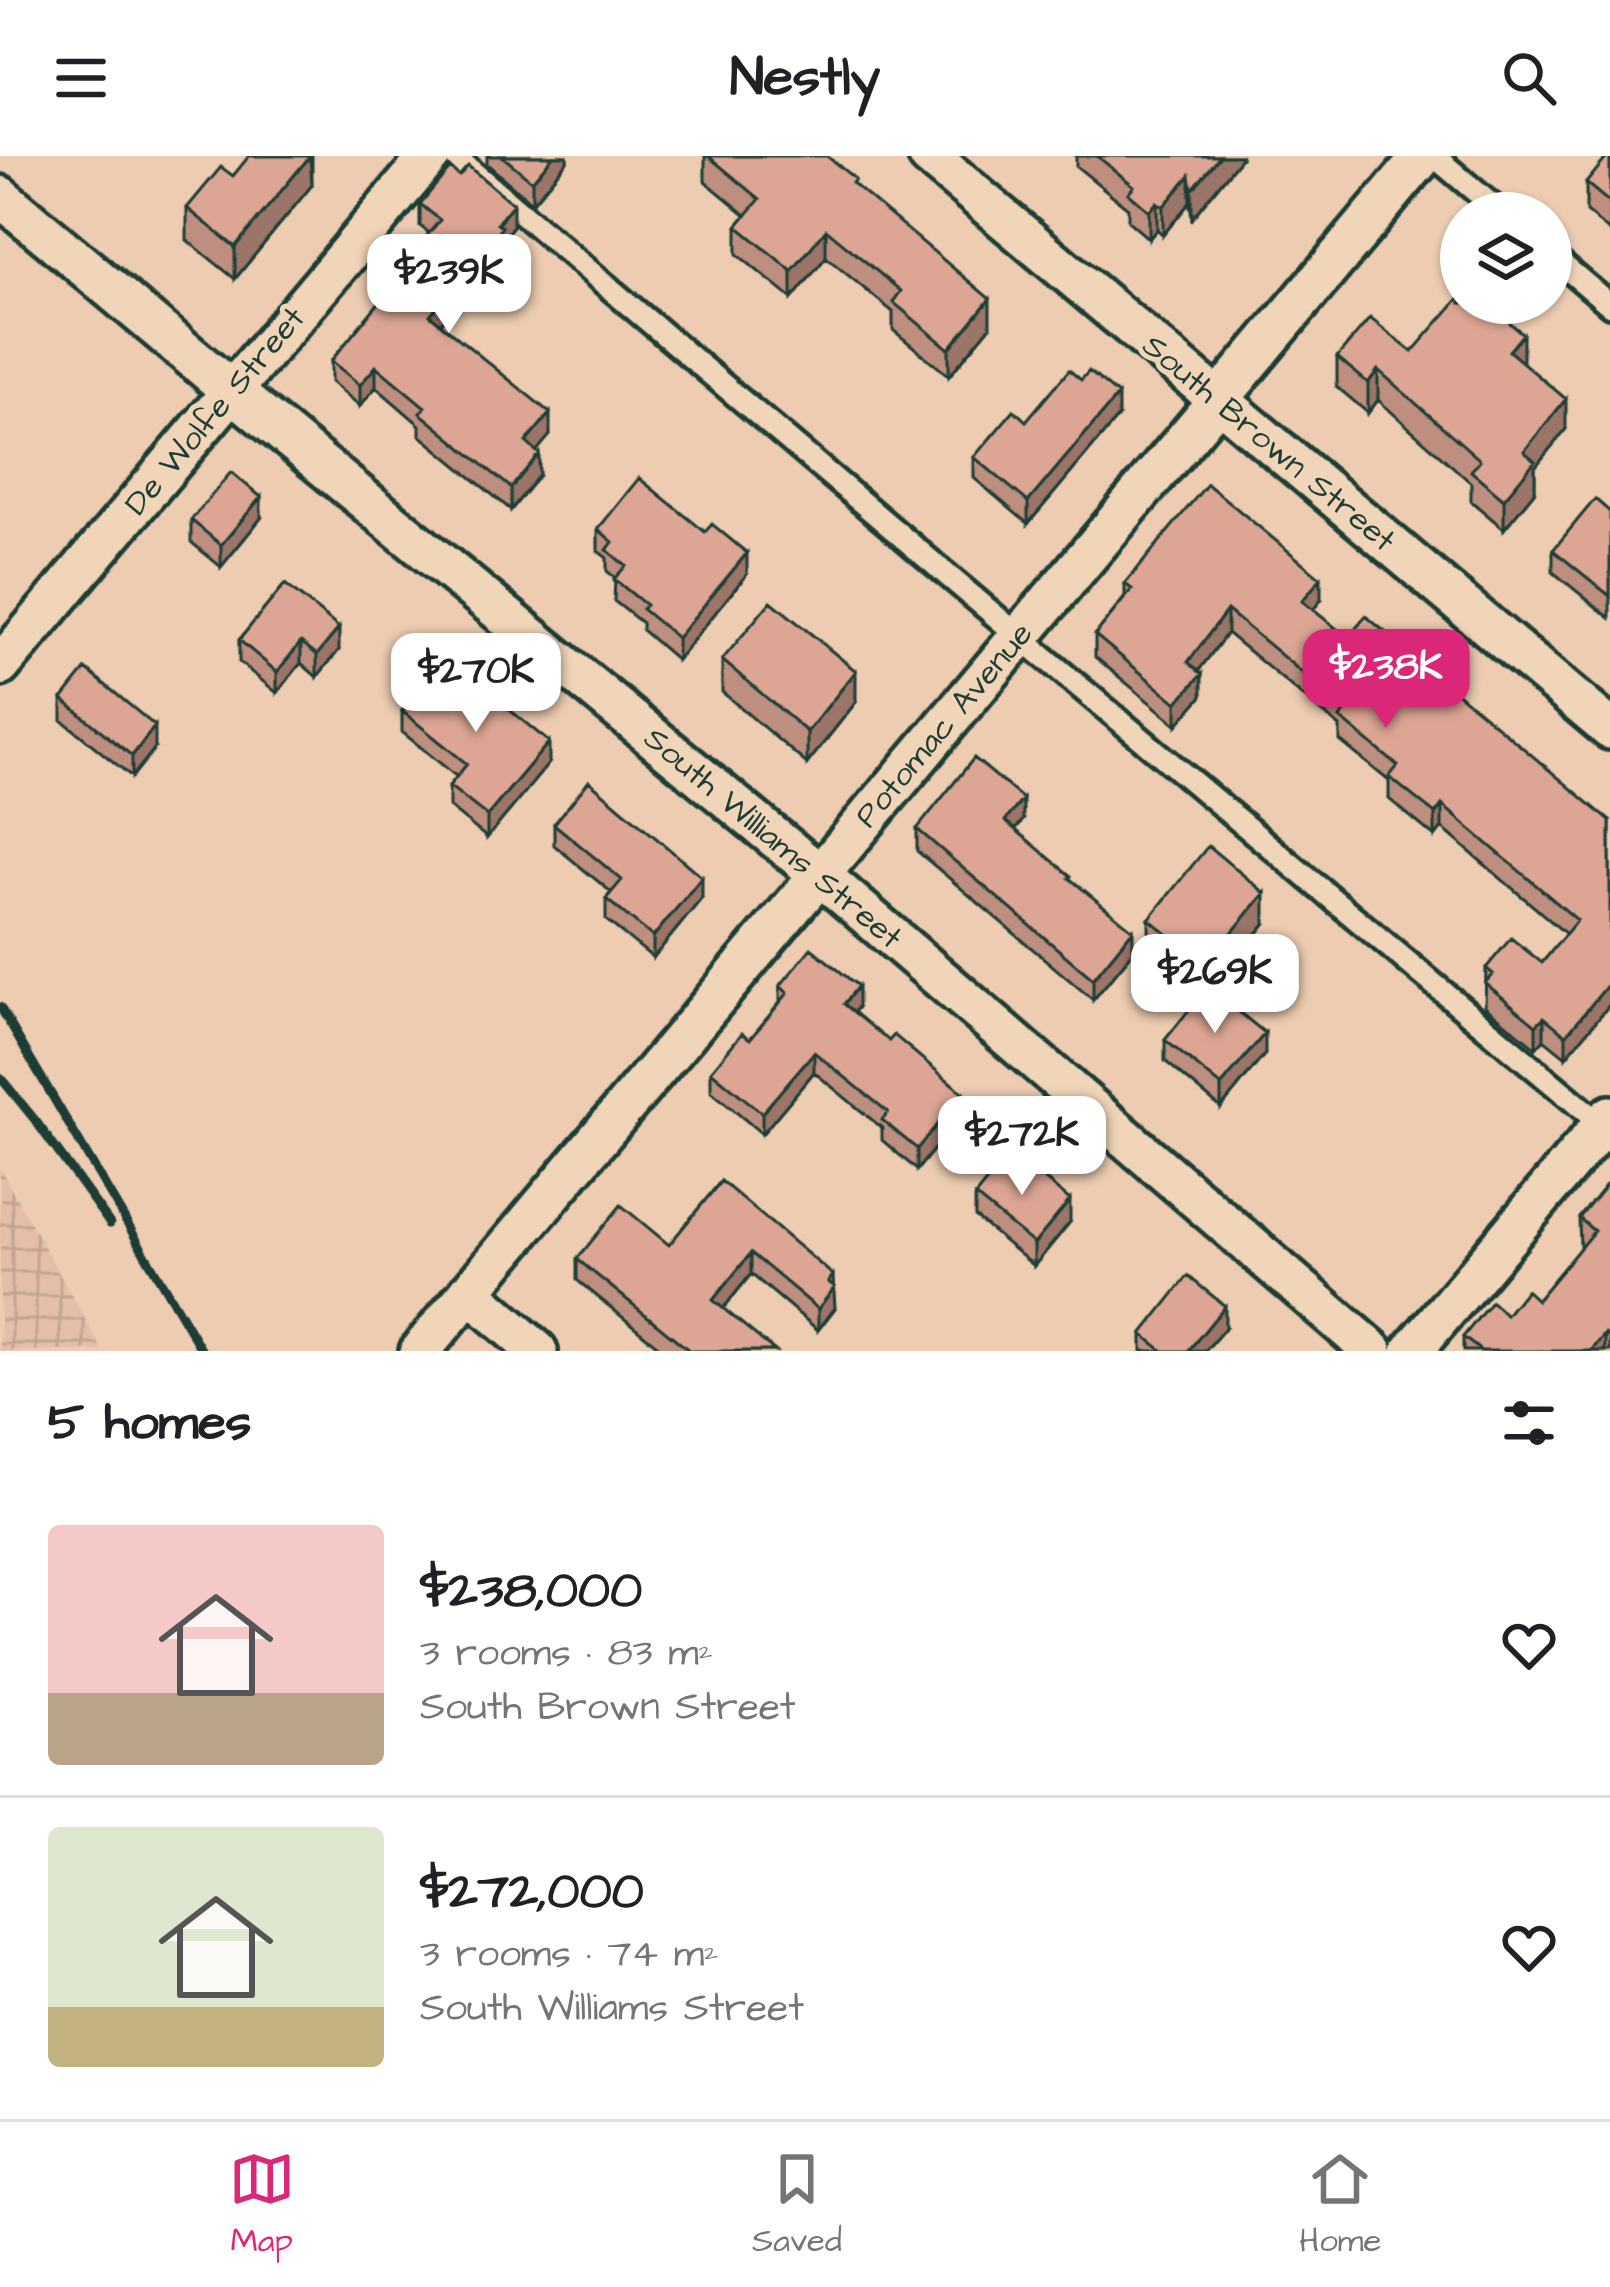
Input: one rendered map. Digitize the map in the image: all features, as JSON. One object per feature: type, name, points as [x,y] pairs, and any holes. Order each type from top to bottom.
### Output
[{"type":"street","name":"De Wolfe Street","points":[[0,666],[430,156]]},
{"type":"street","name":"South Brown Street","points":[[928,156],[1610,729]]},
{"type":"street","name":"Potomac Avenue","points":[[420,1351],[1423,156]]},
{"type":"street","name":"South Williams Street","points":[[0,196],[819,874],[1373,1351]]},
{"type":"street","points":[[1412,1351],[1607,1124]]},
{"type":"street","points":[[469,1292],[538,1351]]},
{"type":"lane","points":[[454,156],[1019,636],[1607,1124]]},
{"type":"lane","points":[[1434,156],[1477,192]]},
{"type":"lane","points":[[1572,273],[1610,305]]},
{"type":"shaded area","points":[[0,1169],[103,1351],[0,1351]]},
{"type":"building","points":[[249,156],[310,156],[235,247],[187,208],[221,167],[233,176]]},
{"type":"building","points":[[502,156],[553,156],[532,181]]},
{"type":"building","points":[[708,156],[827,156],[855,179],[852,183],[990,299],[949,349],[893,302],[901,291],[826,229],[792,271],[737,226],[760,199]]},
{"type":"building","points":[[1097,156],[1220,156],[1192,190],[1190,175],[1163,207],[1157,202],[1149,211],[1128,193],[1134,186]]},
{"type":"building","points":[[1610,156],[1610,203],[1586,183]]},
{"type":"building","points":[[468,166],[513,204],[497,223],[502,227],[430,315],[550,413],[526,442],[539,454],[511,488],[420,413],[425,407],[376,366],[360,385],[331,361],[440,220],[420,204],[450,168],[459,176]]},
{"type":"building","points":[[1370,318],[1412,352],[1440,320],[1440,324],[1511,324],[1523,334],[1509,351],[1566,399],[1524,451],[1535,461],[1504,499],[1471,471],[1480,460],[1378,370],[1368,383],[1337,357]]},
{"type":"building","points":[[1069,370],[1081,380],[1089,371],[1118,395],[1028,502],[974,457],[1014,410],[1026,421]]},
{"type":"building","points":[[231,472],[261,497],[221,545],[191,520]]},
{"type":"building","points":[[639,478],[705,532],[712,524],[747,553],[677,638],[614,579],[626,566],[607,550],[613,542],[598,529]]},
{"type":"building","points":[[1207,484],[1321,578],[1302,601],[1348,638],[1366,616],[1610,821],[1610,982],[1566,1035],[1544,1017],[1536,1025],[1485,983],[1493,974],[1486,968],[1511,938],[1542,963],[1577,920],[1442,805],[1435,814],[1389,777],[1398,766],[1340,718],[1347,710],[1227,610],[1188,662],[1202,674],[1177,703],[1095,635],[1132,589],[1125,584]]},
{"type":"building","points":[[1595,499],[1610,512],[1610,596],[1553,550]]},
{"type":"building","points":[[285,584],[339,628],[317,655],[301,642],[277,672],[239,640]]},
{"type":"building","points":[[771,601],[856,671],[807,732],[722,660]]},
{"type":"building","points":[[446,658],[549,742],[487,816],[449,786],[467,764],[402,711]]},
{"type":"building","points":[[86,669],[155,726],[132,756],[62,699]]},
{"type":"building","points":[[974,758],[1023,799],[1005,821],[1133,930],[1093,979],[917,829]]},
{"type":"building","points":[[589,781],[702,877],[653,937],[606,899],[622,880],[554,824]]},
{"type":"building","points":[[1208,846],[1265,893],[1205,965],[1149,919]]},
{"type":"building","points":[[811,948],[858,986],[844,1004],[889,1041],[894,1035],[963,1093],[917,1149],[882,1120],[888,1112],[814,1052],[762,1113],[711,1071],[742,1033],[750,1039],[788,993],[780,986]]},
{"type":"building","points":[[1208,987],[1265,1033],[1221,1086],[1165,1040]]},
{"type":"building","points":[[1011,1152],[1070,1200],[1034,1244],[975,1196]]},
{"type":"building","points":[[1610,1180],[1610,1338],[1605,1334],[1591,1351],[1481,1351],[1463,1337],[1491,1302],[1506,1315],[1526,1290],[1537,1300],[1594,1231],[1579,1218]]},
{"type":"building","points":[[721,1181],[833,1275],[828,1282],[835,1287],[818,1309],[751,1253],[713,1300],[775,1351],[690,1351],[577,1259],[621,1205],[669,1245]]},
{"type":"building","points":[[1188,1276],[1225,1306],[1188,1351],[1163,1351],[1142,1334]]},
{"type":"railway","points":[[0,1007],[202,1351]]},
{"type":"railway","points":[[0,1077],[110,1224]]}]
